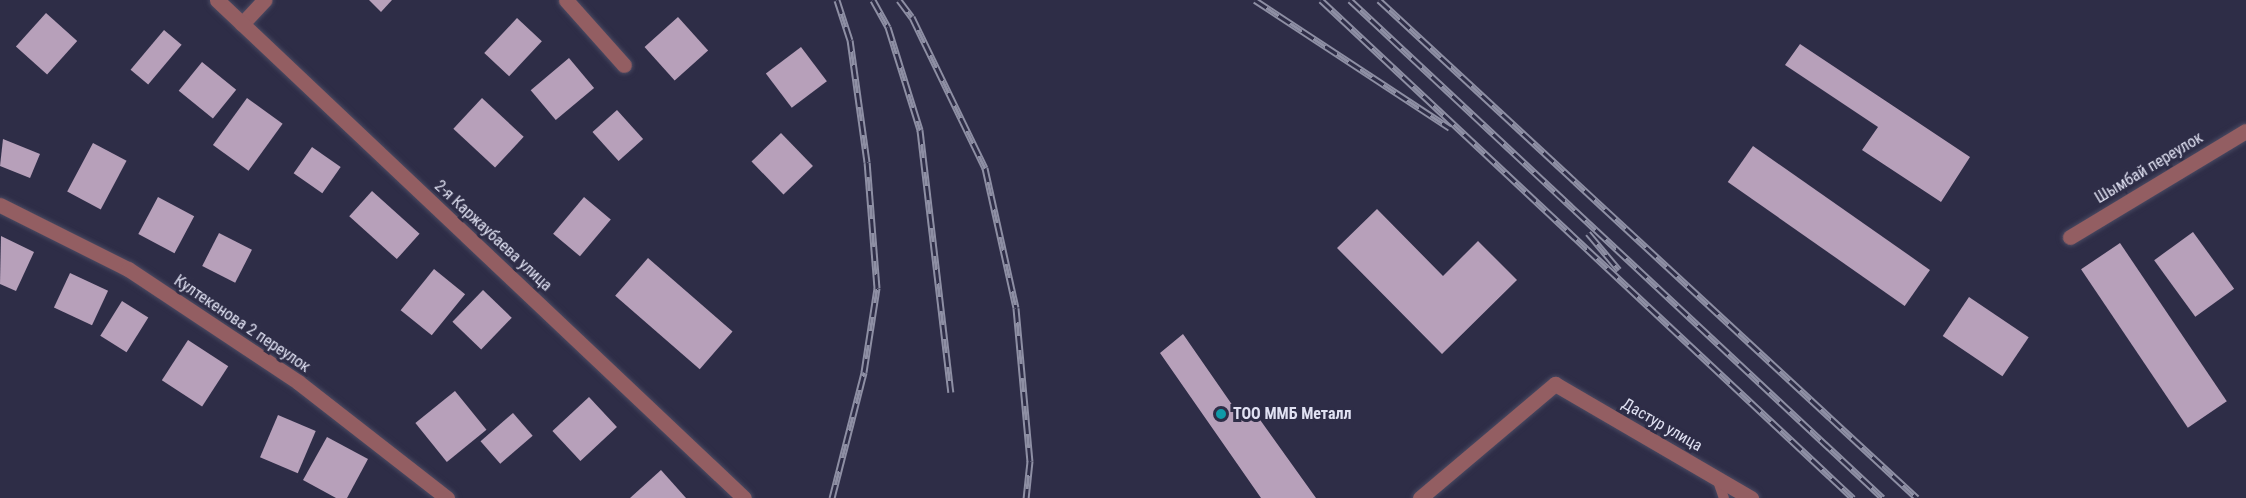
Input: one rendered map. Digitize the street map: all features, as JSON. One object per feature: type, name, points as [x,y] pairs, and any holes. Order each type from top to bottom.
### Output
[{"type":"street","name":"2-я Каржаубаева улица","points":[[217,0],[744,498]]},
{"type":"street","points":[[242,24],[264,0]]},
{"type":"street","points":[[566,0],[624,65]]},
{"type":"street","name":"Шымбай переулок","points":[[2070,237],[2246,131]]},
{"type":"street","name":"Култекенова 2 переулок","points":[[0,205],[128,269],[297,382],[447,498]]},
{"type":"street","name":"Дастур улица","points":[[1420,498],[1555,384],[1751,498]]},
{"type":"lane","points":[[1717,478],[1724,498]]},
{"type":"building","points":[[369,0],[392,0],[381,12]]},
{"type":"building","points":[[46,13],[77,41],[47,75],[16,46]]},
{"type":"building","points":[[678,17],[708,50],[675,81],[645,47]]},
{"type":"building","points":[[517,18],[542,41],[509,76],[484,53]]},
{"type":"building","points":[[164,30],[182,45],[148,85],[131,70]]},
{"type":"building","points":[[1800,44],[1970,157],[1941,202],[1862,150],[1878,127],[1785,65]]},
{"type":"building","points":[[801,47],[827,81],[792,108],[766,73]]},
{"type":"building","points":[[569,58],[594,88],[556,120],[531,90]]},
{"type":"building","points":[[202,62],[236,90],[213,118],[179,91]]},
{"type":"building","points":[[247,98],[283,124],[249,171],[213,145]]},
{"type":"building","points":[[482,98],[524,137],[495,168],[453,129]]},
{"type":"building","points":[[617,110],[643,139],[619,161],[592,132]]},
{"type":"building","points":[[781,133],[813,166],[783,195],[752,161]]},
{"type":"building","points":[[3,139],[40,154],[30,178],[0,166]]},
{"type":"building","points":[[93,143],[127,161],[101,209],[67,192]]},
{"type":"building","points":[[1753,146],[1930,270],[1905,306],[1728,182]]},
{"type":"building","points":[[312,147],[341,167],[322,193],[294,173]]},
{"type":"building","points":[[372,191],[420,234],[397,259],[349,216]]},
{"type":"building","points":[[158,197],[194,216],[174,253],[138,234]]},
{"type":"building","points":[[584,197],[611,219],[580,256],[553,234]]},
{"type":"building","points":[[1377,209],[1443,276],[1478,241],[1517,280],[1442,354],[1337,248]]},
{"type":"building","points":[[2193,232],[2234,289],[2195,317],[2154,260]]},
{"type":"building","points":[[219,233],[252,250],[235,283],[202,266]]},
{"type":"building","points":[[1,236],[34,252],[16,291],[0,284]]},
{"type":"building","points":[[2120,243],[2227,401],[2188,428],[2081,269]]},
{"type":"building","points":[[648,258],[733,331],[700,369],[615,296]]},
{"type":"building","points":[[434,269],[465,294],[432,335],[401,310]]},
{"type":"building","points":[[70,273],[108,291],[92,325],[54,307]]},
{"type":"building","points":[[483,290],[512,318],[481,349],[452,322]]},
{"type":"building","points":[[1969,297],[2029,337],[2002,376],[1943,336]]},
{"type":"building","points":[[122,301],[148,317],[127,352],[100,336]]},
{"type":"building","name":"ТОО ММБ Металл","points":[[1183,334],[1242,419],[1253,410],[1316,498],[1261,498],[1160,353]]},
{"type":"building","points":[[188,340],[228,366],[202,406],[162,380]]},
{"type":"building","points":[[455,391],[486,430],[447,462],[415,423]]},
{"type":"building","points":[[589,397],[617,427],[580,461],[552,431]]},
{"type":"building","points":[[513,413],[533,436],[500,464],[481,441]]},
{"type":"building","points":[[278,415],[316,431],[298,473],[260,457]]},
{"type":"building","points":[[327,437],[368,459],[347,498],[336,498],[303,480]]},
{"type":"building","points":[[661,470],[686,498],[630,498]]},
{"type":"railway","points":[[832,498],[864,372],[877,288],[867,162],[850,40],[837,0]]},
{"type":"railway","points":[[873,0],[888,27],[920,130],[951,392]]},
{"type":"railway","points":[[899,0],[912,17],[985,168],[1016,308],[1030,461],[1026,498]]},
{"type":"railway","points":[[1255,0],[1450,128]]},
{"type":"railway","points":[[1321,0],[1853,498]]},
{"type":"railway","points":[[1350,0],[1883,498]]},
{"type":"railway","points":[[1379,0],[1917,498]]},
{"type":"railway","points":[[1588,233],[1619,270]]},
{"type":"place","name":"ТОО ММБ Металл","points":[[1221,414]]}]
